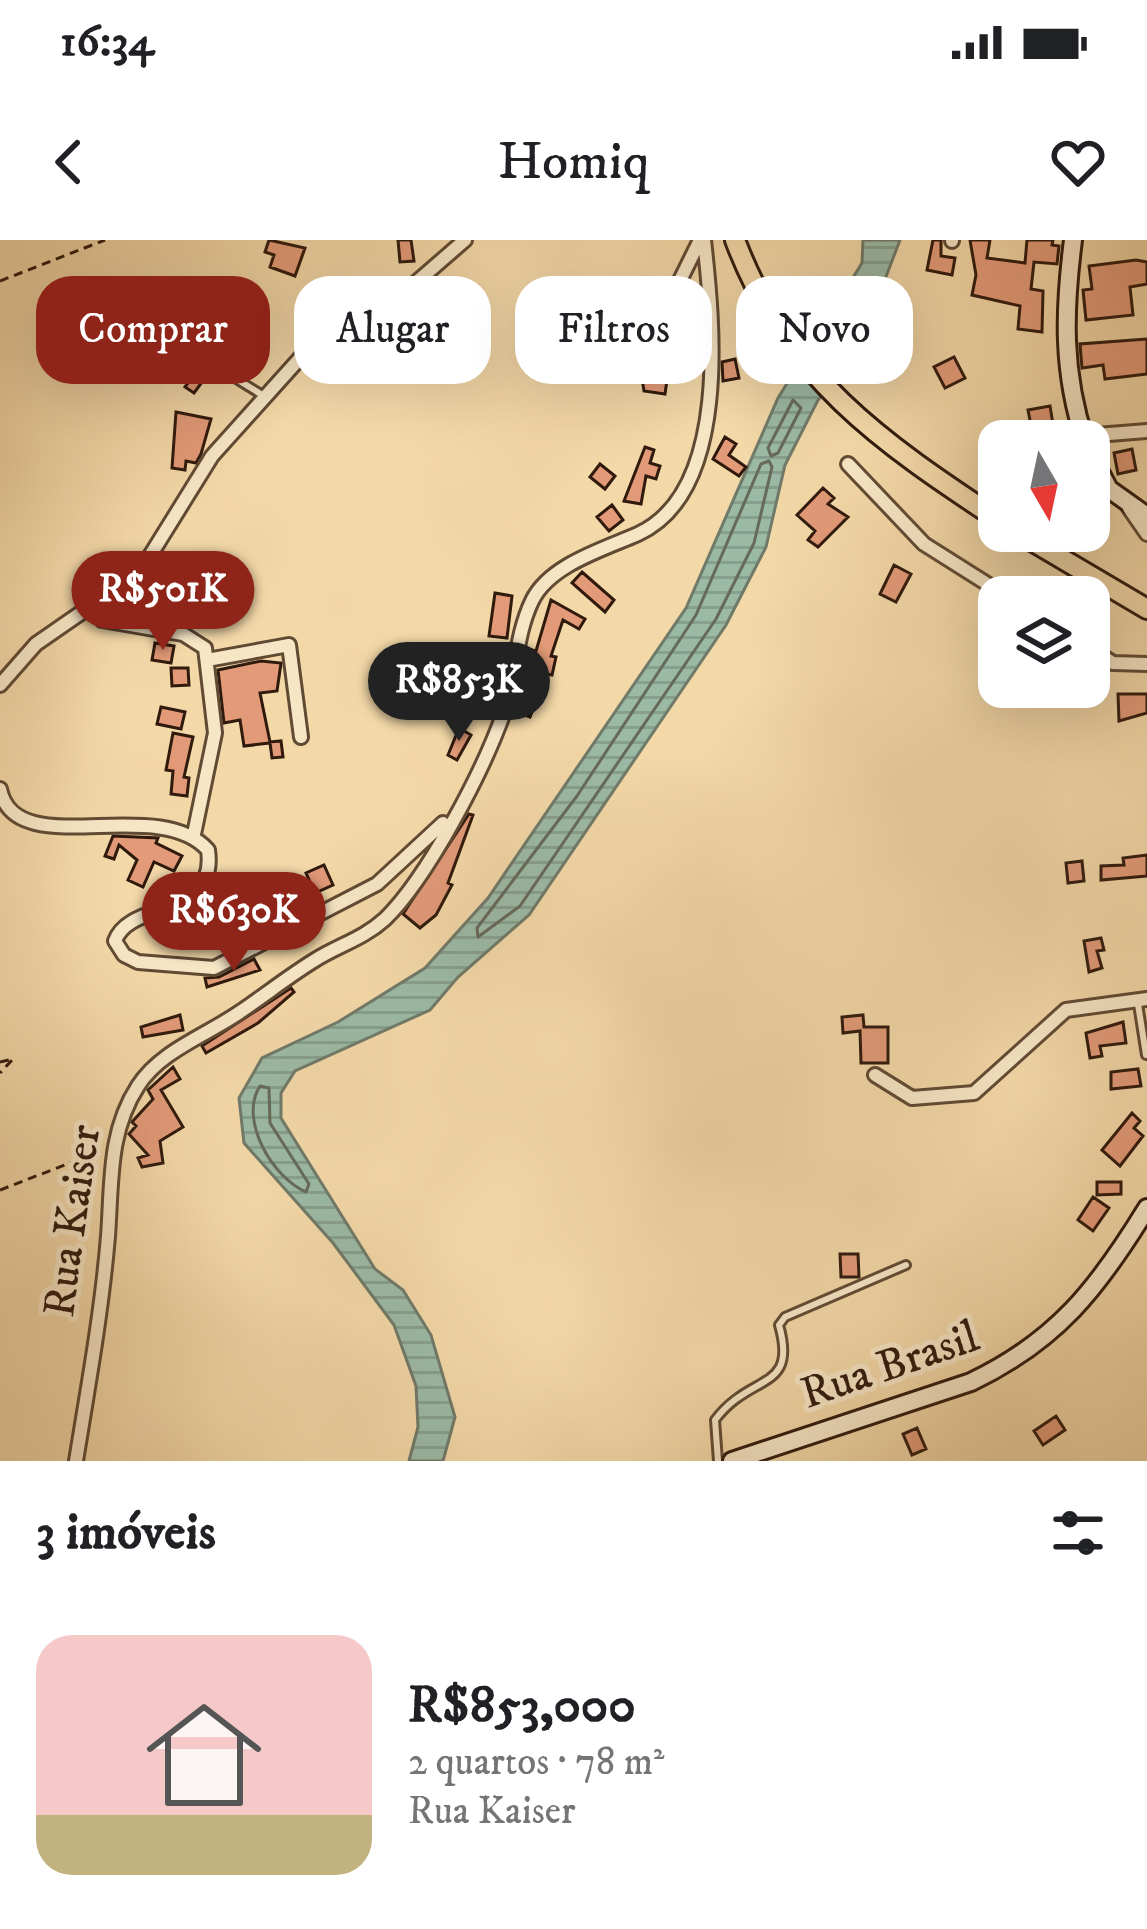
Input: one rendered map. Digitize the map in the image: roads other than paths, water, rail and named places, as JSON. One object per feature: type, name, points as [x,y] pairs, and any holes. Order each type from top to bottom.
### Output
[{"type":"main road","points":[[735,240],[783,336],[856,420],[978,505]]},
{"type":"main road","points":[[1051,552],[1147,609]]},
{"type":"street","points":[[0,685],[36,644],[140,572],[212,455],[322,340],[412,286],[465,240]]},
{"type":"street","points":[[684,276],[702,240]]},
{"type":"street","name":"Rua Kaiser","points":[[76,1461],[108,1238],[113,1145],[140,1082],[166,1058],[317,958],[358,941],[387,917],[423,873],[503,713],[533,598],[590,554],[644,532],[689,476],[712,389],[715,332],[702,240]]},
{"type":"street","points":[[1073,240],[1063,342],[1081,420]]},
{"type":"street","points":[[1110,438],[1147,431]]},
{"type":"street","points":[[848,464],[924,544],[978,578]]},
{"type":"street","points":[[1110,491],[1147,516]]},
{"type":"street","points":[[1129,507],[1147,534]]},
{"type":"street","points":[[102,620],[198,639],[206,660],[215,733],[194,834]]},
{"type":"street","points":[[206,660],[289,645],[301,737]]},
{"type":"street","points":[[1110,661],[1147,664]]},
{"type":"street","points":[[0,789],[8,809],[28,825],[130,823],[194,834],[208,850],[204,876],[182,903],[123,926],[115,941],[124,955],[195,970],[238,959],[377,884],[453,814]]},
{"type":"street","points":[[875,1075],[912,1097],[974,1093],[1066,1010],[1142,999]]},
{"type":"street","name":"Rua Brasil","points":[[732,1461],[971,1382],[1009,1364],[1059,1328],[1105,1274],[1147,1208]]},
{"type":"lane","points":[[245,384],[268,398]]},
{"type":"lane","points":[[1142,999],[1146,1055]]},
{"type":"lane","points":[[718,1461],[715,1420],[730,1399],[783,1369],[788,1357],[779,1325],[785,1317],[906,1265]]},
{"type":"water","points":[[863,240],[900,240],[886,276],[854,276],[862,263]]},
{"type":"water","points":[[787,384],[833,384],[818,400],[785,465],[766,547],[726,625],[529,915],[458,977],[430,1010],[295,1071],[281,1093],[281,1118],[375,1269],[403,1290],[431,1335],[455,1417],[443,1461],[409,1461],[418,1427],[416,1386],[394,1325],[333,1243],[244,1143],[239,1098],[262,1058],[338,1022],[425,968],[488,898],[686,608]]}]
